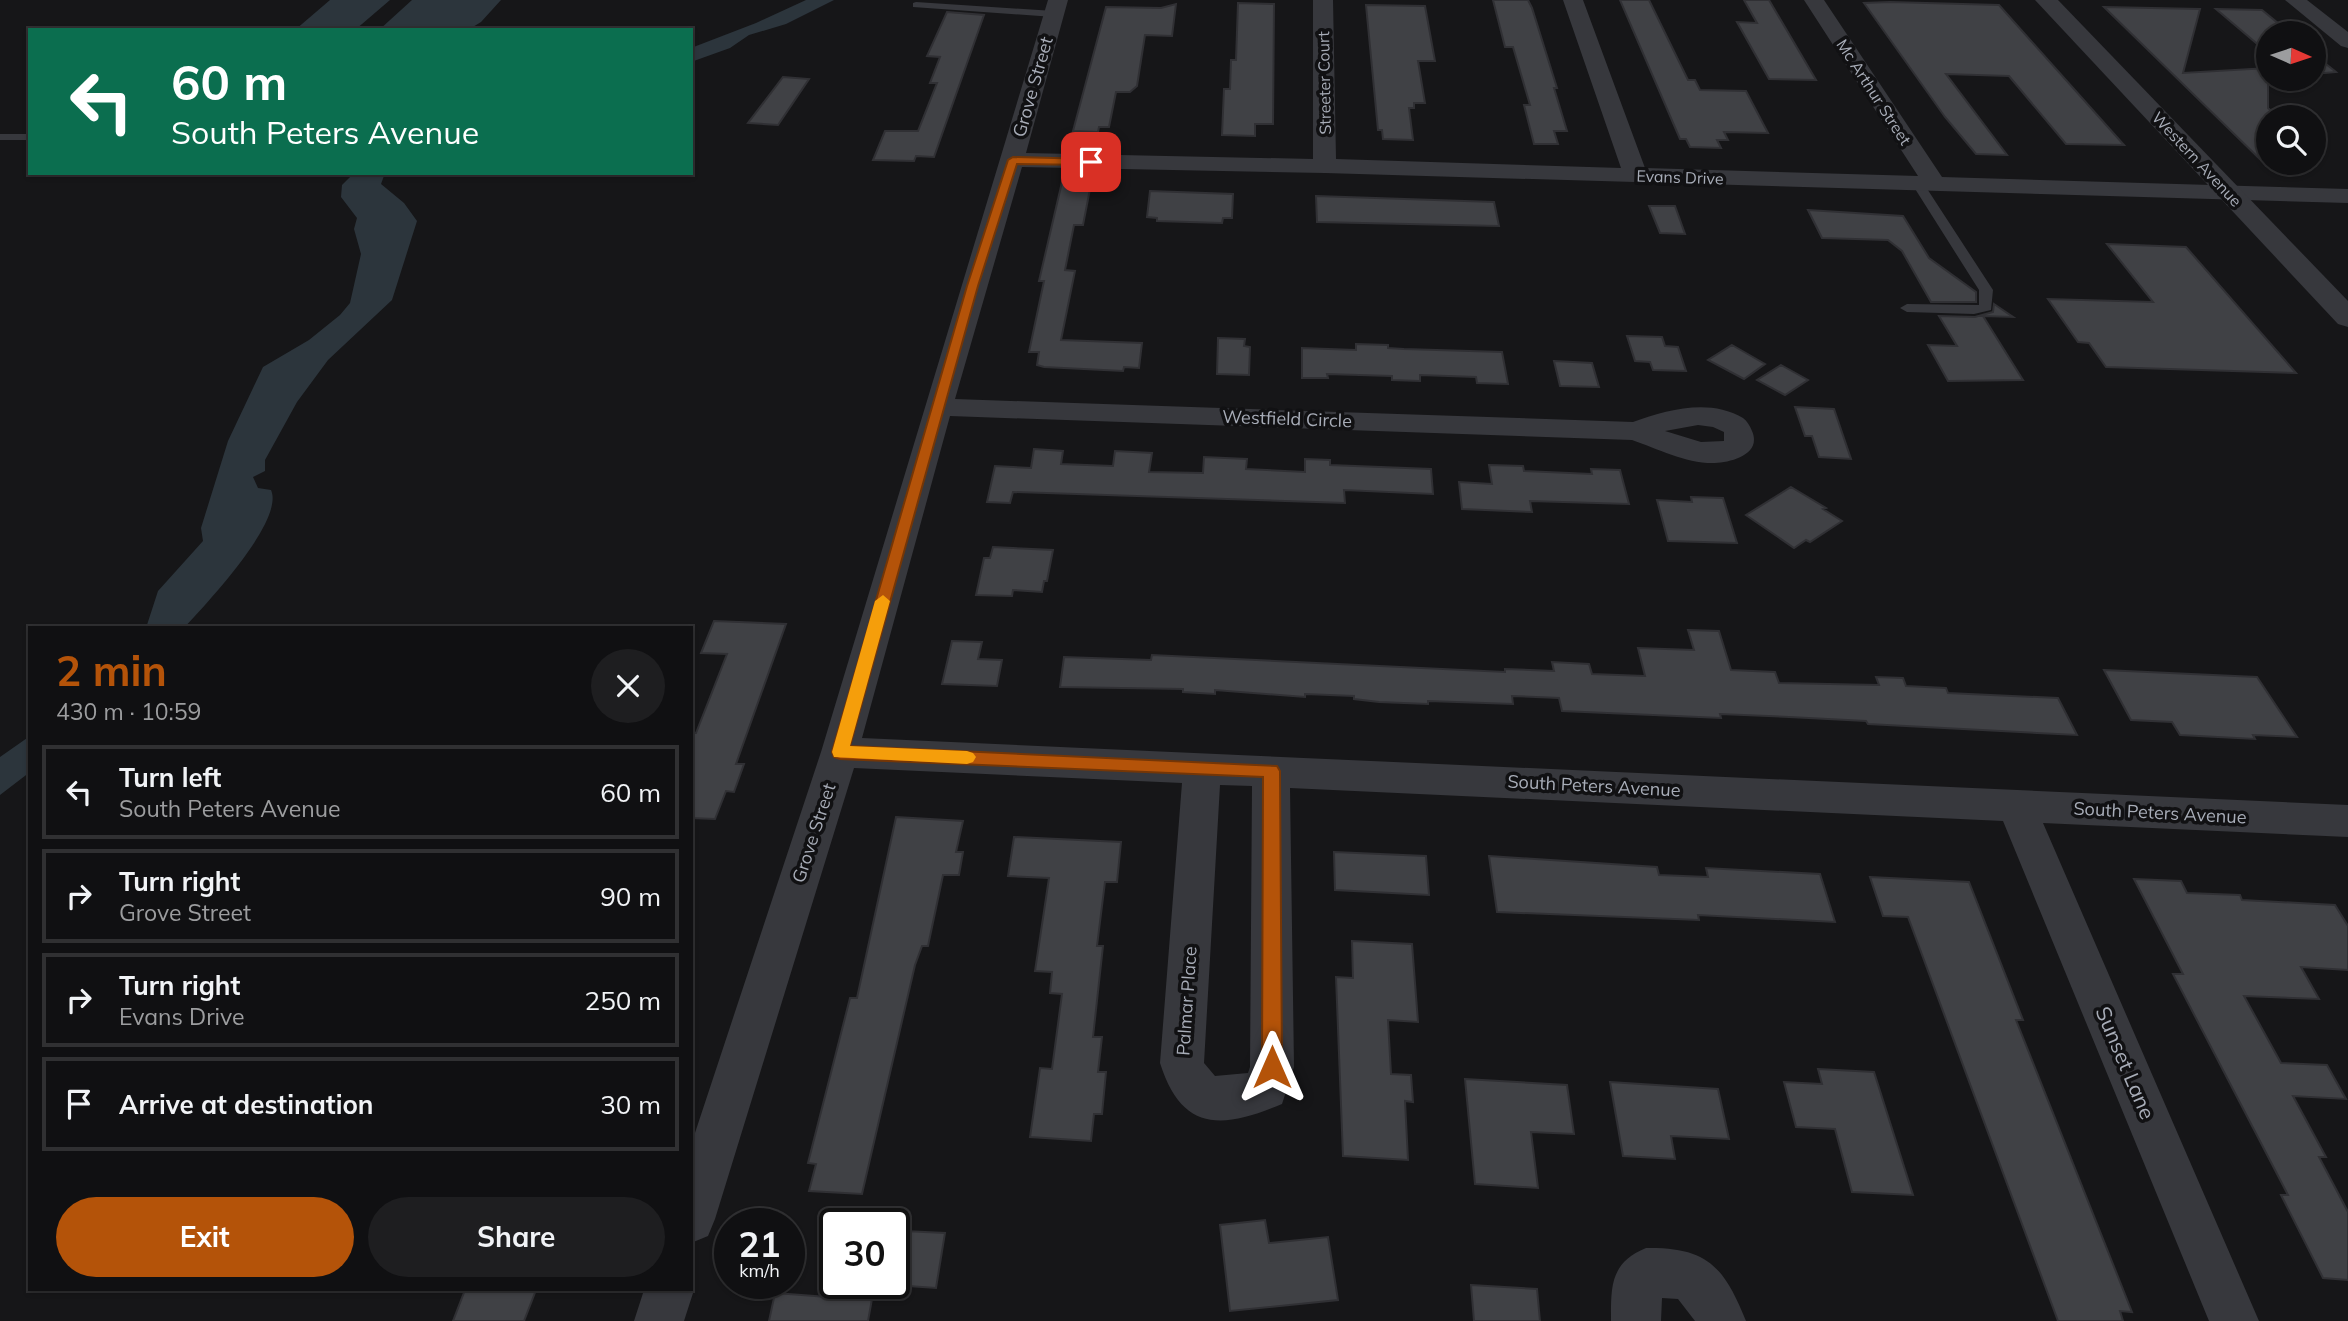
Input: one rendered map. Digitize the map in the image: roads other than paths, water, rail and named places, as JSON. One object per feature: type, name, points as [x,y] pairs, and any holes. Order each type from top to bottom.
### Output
[{"type":"street","name":"Streeter Court","points":[[1323,0],[1325,166]]},
{"type":"street","points":[[1573,0],[1636,176]]},
{"type":"street","name":"Mc Arthur Street","points":[[1814,0],[1926,184]]},
{"type":"street","name":"Western Avenue","points":[[2046,0],[2348,318]]},
{"type":"street","points":[[2295,0],[2348,42]]},
{"type":"street","name":"Grove Street","points":[[693,1213],[840,752],[972,286],[1013,160],[1056,7]]},
{"type":"street","name":"Evans Drive","points":[[1013,160],[1325,166],[2348,196]]},
{"type":"street","name":"Westfield Circle","points":[[939,407],[1635,431]]},
{"type":"street","name":"South Peters Avenue","points":[[840,752],[2348,821]]},
{"type":"street","name":"Palmar Place","points":[[1202,768],[1182,1062],[1185,1078],[1197,1092],[1220,1099],[1245,1098],[1266,1088],[1272,1067],[1271,771]]},
{"type":"street","name":"Sunset Lane","points":[[2016,806],[2234,1321]]},
{"type":"street","points":[[1636,1321],[1636,1288],[1646,1273],[1670,1272],[1693,1278],[1709,1292],[1721,1321]]},
{"type":"street","points":[[659,1321],[669,1291]]},
{"type":"lane","points":[[916,5],[1056,7]]},
{"type":"lane","points":[[0,137],[28,137]]},
{"type":"lane","points":[[1908,309],[1974,310],[1986,307],[1986,290],[1926,184]]}]
